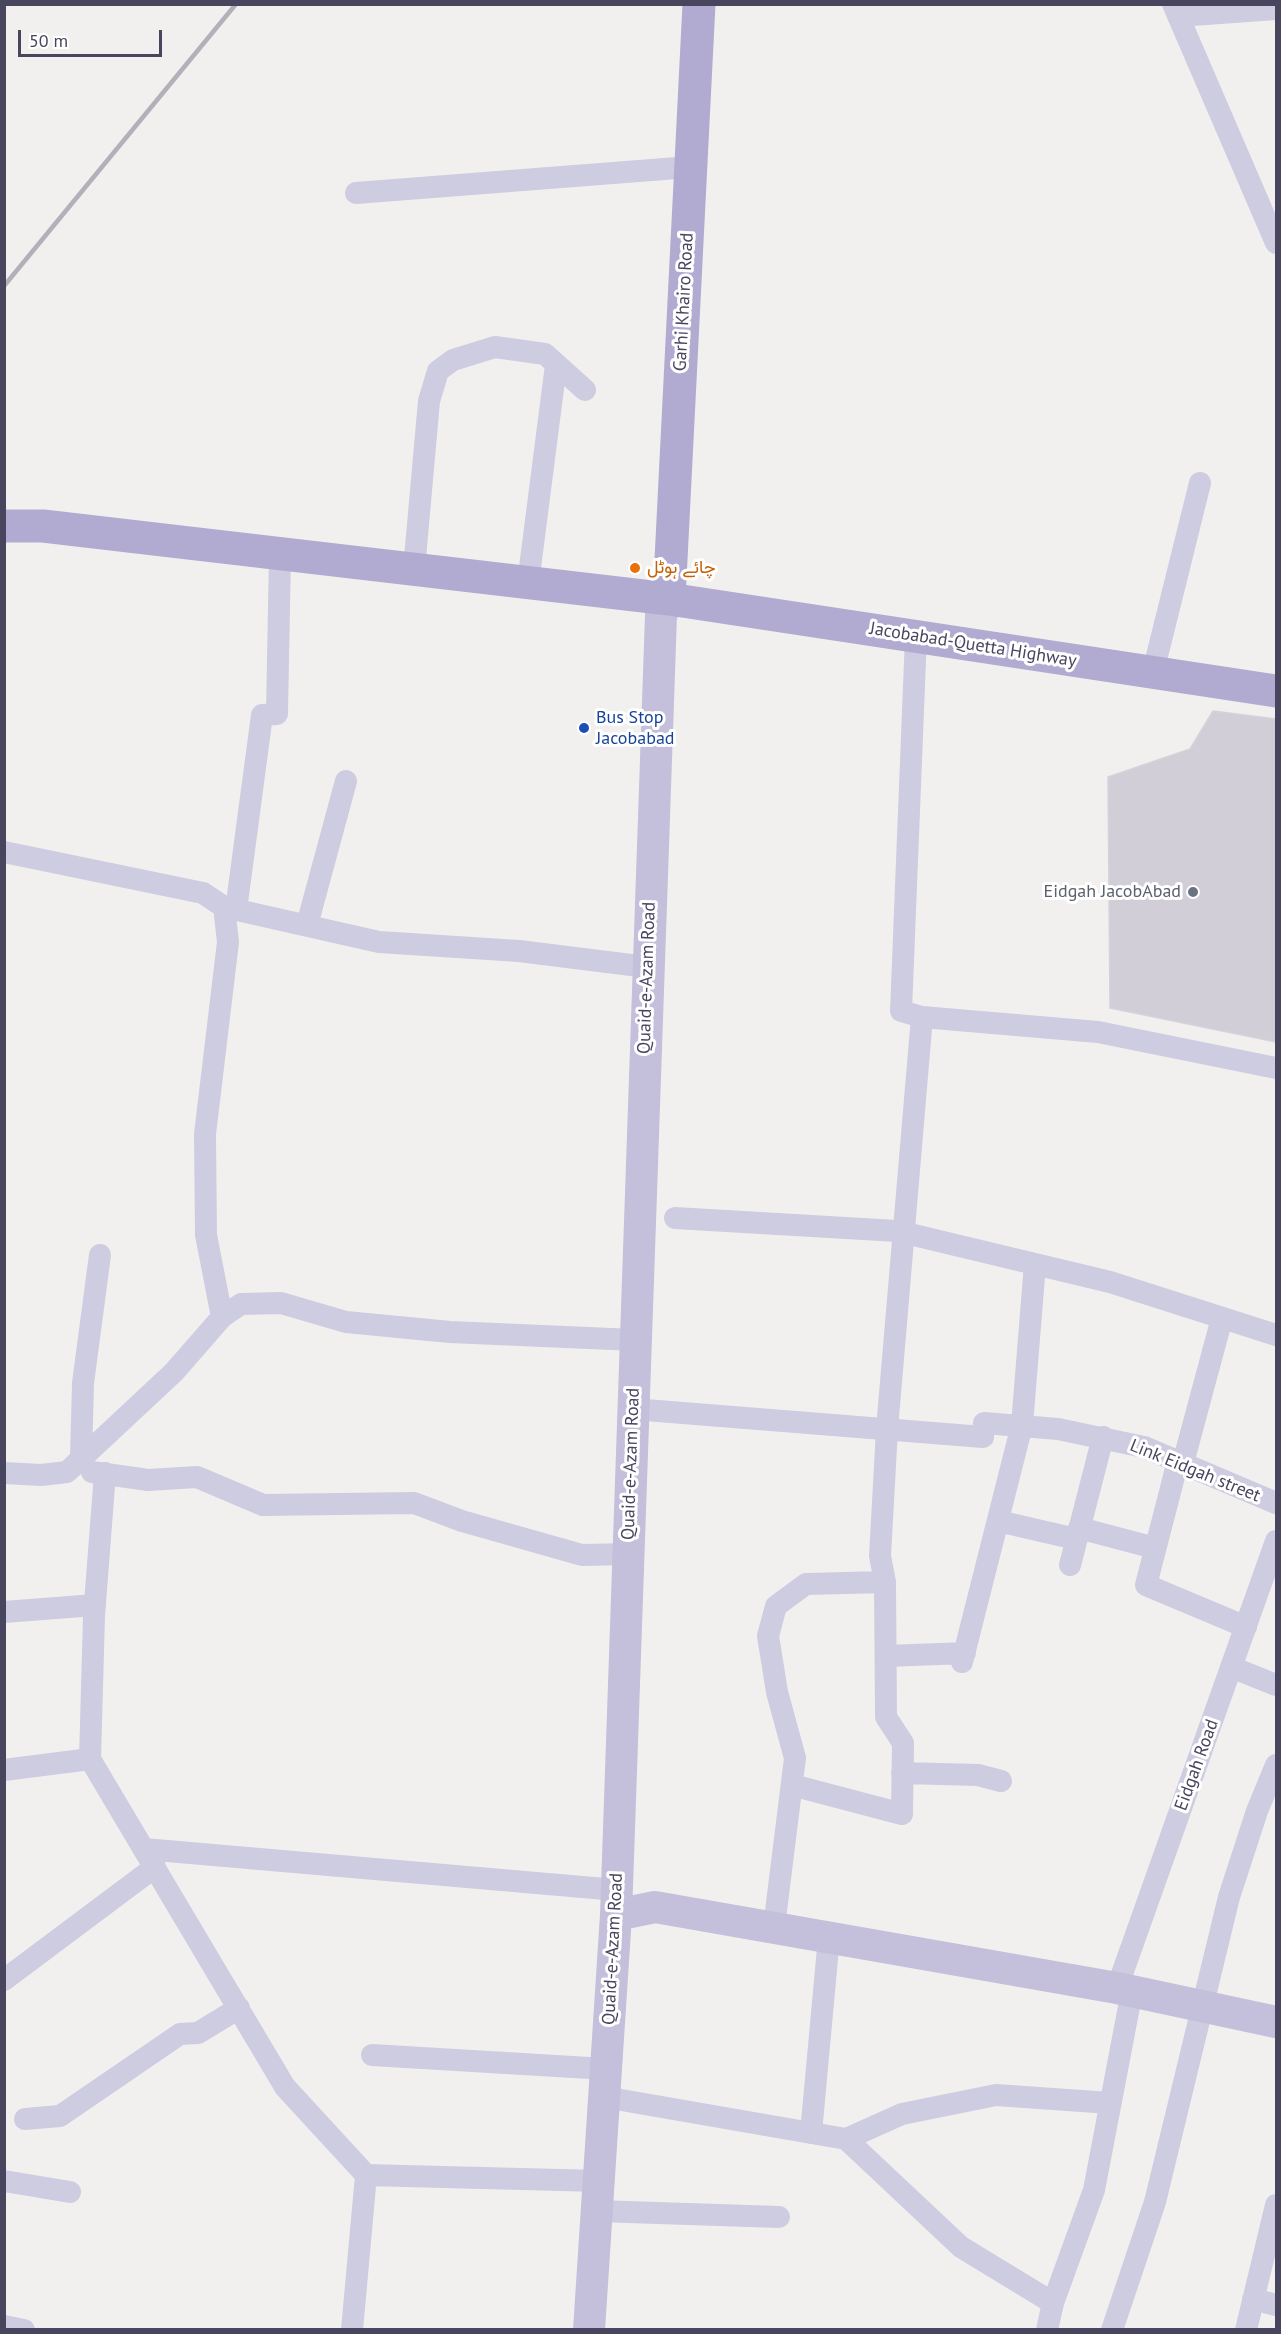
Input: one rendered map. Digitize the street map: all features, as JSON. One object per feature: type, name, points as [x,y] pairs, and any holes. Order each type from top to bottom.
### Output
[{"type":"main road","name":"Garhi Khairo Road","points":[[669,599],[699,4]]},
{"type":"main road","name":"Jacobabad-Quetta Highway","points":[[4,526],[43,526],[669,599],[1276,691]]},
{"type":"street","points":[[1276,9],[1175,10],[1276,243]]},
{"type":"street","points":[[356,193],[690,167]]},
{"type":"street","points":[[414,569],[429,401],[438,371],[453,360],[495,347],[545,354],[585,390]]},
{"type":"street","points":[[528,583],[556,365]]},
{"type":"street","points":[[1153,672],[1200,483]]},
{"type":"street","points":[[222,1317],[206,1234],[205,1134],[230,908],[262,715],[277,714],[280,554]]},
{"type":"street","name":"Quaid-e-Azam Road","points":[[589,2330],[617,1902],[647,967],[661,615],[669,599]]},
{"type":"street","points":[[916,636],[901,1011],[922,1017],[1098,1032],[1276,1068]]},
{"type":"street","points":[[307,926],[346,781]]},
{"type":"street","points":[[4,852],[203,893],[230,908],[380,942],[519,951],[647,967]]},
{"type":"street","points":[[792,1785],[902,1814],[903,1743],[886,1717],[885,1582],[880,1556],[887,1429],[906,1233],[922,1017]]},
{"type":"street","points":[[675,1218],[906,1233],[1110,1282],[1276,1335]]},
{"type":"street","points":[[74,1465],[100,1255]]},
{"type":"street","points":[[886,1656],[964,1658],[1022,1425],[1035,1264]]},
{"type":"street","points":[[4,1473],[41,1475],[74,1465],[174,1372],[222,1317],[241,1304],[281,1303],[346,1322],[450,1332],[635,1340]]},
{"type":"street","points":[[1222,1318],[1146,1585],[1246,1627]]},
{"type":"street","points":[[633,1409],[887,1429]]},
{"type":"street","name":"Link Eidgah street","points":[[887,1429],[983,1437],[984,1423],[1022,1425],[1103,1437],[1144,1448],[1181,1462],[1276,1503]]},
{"type":"street","points":[[1070,1565],[1103,1437]]},
{"type":"street","points":[[74,1465],[148,1480],[197,1478],[262,1505],[414,1503],[462,1521],[582,1555],[628,1554]]},
{"type":"street","points":[[105,1473],[95,1605],[90,1759],[285,2087],[366,2175],[598,2196],[779,2217]]},
{"type":"street","points":[[998,1521],[1155,1548]]},
{"type":"street","name":"Eidgah Road","points":[[1047,2330],[1053,2303],[1094,2190],[1110,2103],[1124,1989],[1231,1667],[1276,1541]]},
{"type":"street","points":[[774,1927],[795,1758],[777,1692],[768,1636],[776,1606],[806,1584],[885,1582]]},
{"type":"street","points":[[4,1612],[95,1605]]},
{"type":"street","points":[[1231,1667],[1276,1685]]},
{"type":"street","points":[[4,1770],[90,1759]]},
{"type":"street","points":[[1112,2330],[1155,2202],[1229,1897],[1269,1800],[1276,1764]]},
{"type":"street","points":[[902,1773],[978,1775],[1001,1781]]},
{"type":"street","points":[[4,1980],[149,1858],[655,1906],[1124,1989],[1203,2008],[1276,2022]]},
{"type":"street","points":[[810,2133],[829,1937]]},
{"type":"street","points":[[25,2119],[60,2116],[180,2034],[198,2033],[239,2008]]},
{"type":"street","points":[[372,2055],[605,2083],[810,2133],[846,2139],[962,2247],[1053,2303]]},
{"type":"street","points":[[846,2139],[902,2114],[996,2095],[1110,2103]]},
{"type":"street","points":[[352,2330],[366,2175]]},
{"type":"street","points":[[4,2181],[70,2192]]},
{"type":"street","points":[[1246,2330],[1276,2205]]},
{"type":"street","points":[[1253,2299],[1276,2305]]},
{"type":"street","points":[[4,2326],[24,2330]]},
{"type":"building","name":"Eidgah JacobAbad","points":[[1213,711],[1276,719],[1276,1042],[1110,1008],[1108,777],[1190,749]]},
{"type":"railway","points":[[4,286],[236,4]]},
{"type":"place","name":"چائے ہوٹل","points":[[635,568]]},
{"type":"place","name":"Bus Stop Jacobabad","points":[[584,728]]},
{"type":"place","name":"Eidgah JacobAbad","points":[[1193,892]]}]
